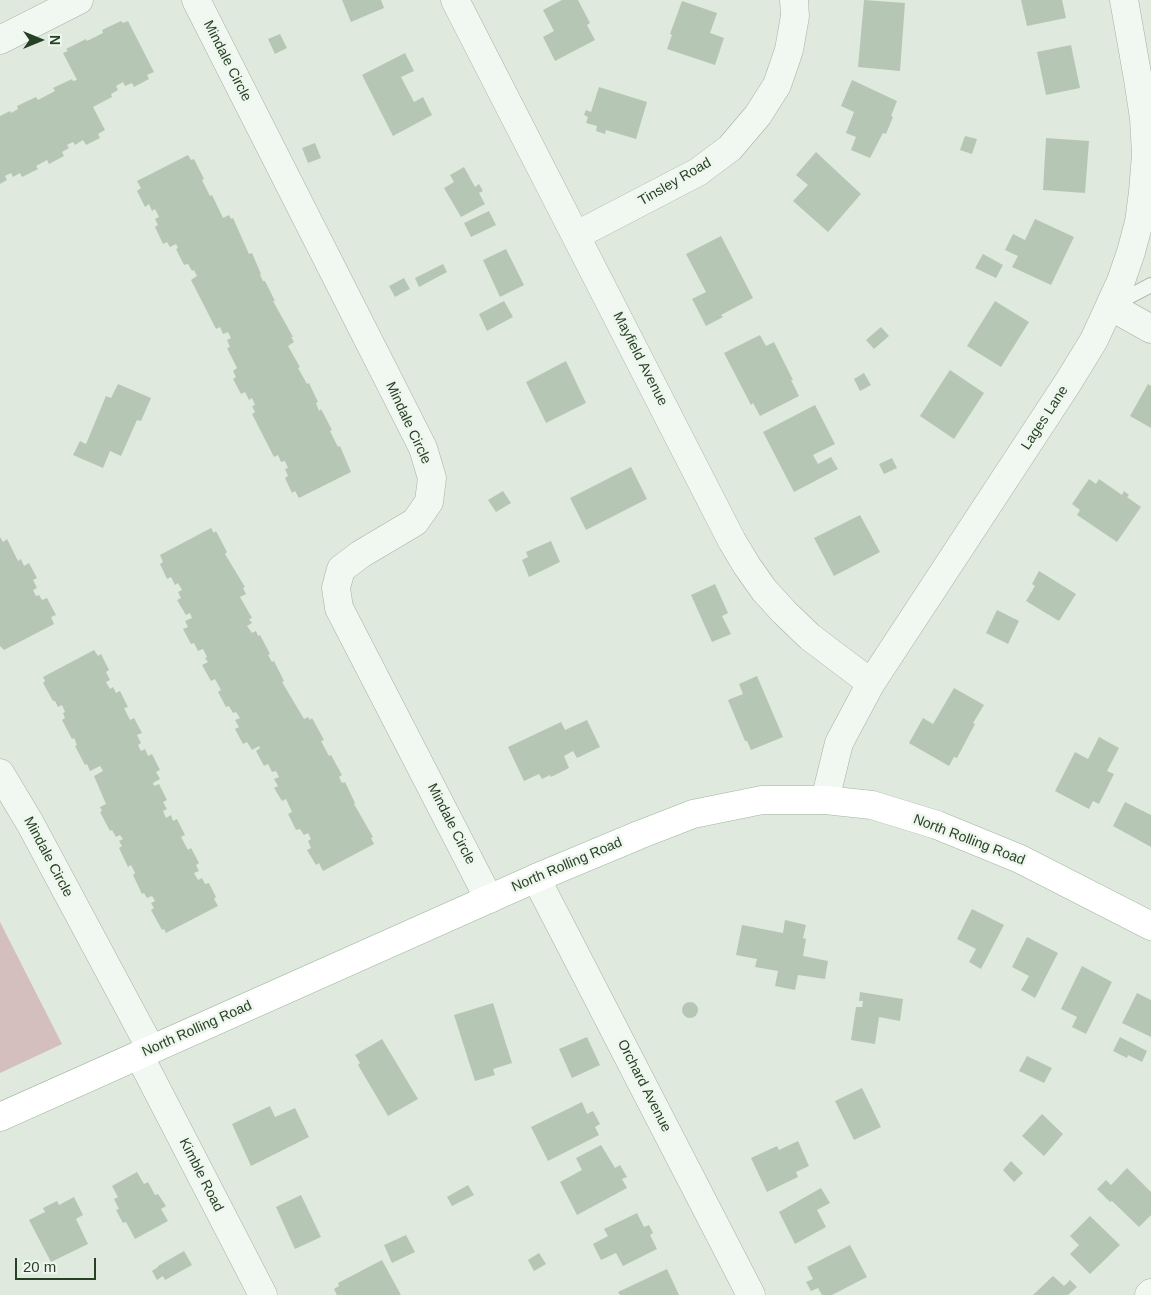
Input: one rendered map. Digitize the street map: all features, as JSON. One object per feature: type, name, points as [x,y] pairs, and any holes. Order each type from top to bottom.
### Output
[{"type":"main road","name":"North Rolling Road","points":[[0,1117],[639,834],[694,814],[762,800],[825,800],[872,805],[936,825],[1020,859],[1151,926]]},
{"type":"street","points":[[0,40],[79,0]]},
{"type":"street","name":"Mindale Circle","points":[[196,0],[423,448],[432,478],[429,502],[416,522],[361,554],[341,569],[336,588],[339,608],[489,899]]},
{"type":"street","name":"Mayfield Avenue","points":[[456,0],[747,566],[764,590],[804,631],[838,660],[871,683]]},
{"type":"street","name":"Tinsley Road","points":[[577,235],[698,172],[730,148],[758,116],[777,85],[789,50],[795,16],[794,0]]},
{"type":"street","name":"Lages Lane","points":[[825,800],[839,744],[871,683],[1094,340],[1110,306],[1131,252],[1139,222],[1146,154],[1142,108],[1124,0]]},
{"type":"street","points":[[1110,306],[1151,329]]},
{"type":"street","name":"Mindale Circle","points":[[0,773],[30,823],[145,1052]]},
{"type":"street","name":"Orchard Avenue","points":[[536,878],[751,1295]]},
{"type":"street","name":"Kimble Road","points":[[145,1052],[263,1295]]},
{"type":"lane","points":[[1110,306],[1151,285]]},
{"type":"shaded area","points":[[0,922],[62,1044],[0,1073]]},
{"type":"building","points":[[342,0],[381,0],[384,8],[351,22]]},
{"type":"building","points":[[562,0],[578,0],[590,23],[587,25],[595,40],[555,61],[543,37],[554,31],[543,10]]},
{"type":"building","points":[[864,0],[905,3],[900,71],[858,67]]},
{"type":"building","points":[[1021,0],[1062,0],[1066,18],[1027,26]]},
{"type":"building","points":[[682,1],[717,13],[710,33],[724,38],[715,65],[667,49],[672,35],[670,34]]},
{"type":"building","points":[[121,21],[123,23],[128,21],[154,72],[147,75],[149,79],[134,87],[132,83],[125,86],[123,82],[116,86],[118,90],[111,94],[112,97],[93,107],[105,130],[98,134],[100,138],[86,145],[83,140],[75,145],[73,142],[67,145],[69,148],[62,152],[64,156],[49,164],[47,160],[36,166],[38,169],[22,177],[20,173],[13,177],[11,173],[5,176],[7,180],[0,184],[0,116],[10,111],[11,113],[18,109],[17,106],[36,97],[38,100],[55,91],[53,88],[72,79],[73,81],[77,80],[63,53],[68,51],[66,49],[103,33],[102,30]]},
{"type":"building","points":[[280,34],[287,48],[275,54],[268,39]]},
{"type":"building","points":[[1071,45],[1080,88],[1046,95],[1037,52]]},
{"type":"building","points":[[405,53],[414,71],[401,77],[414,102],[423,97],[432,115],[393,136],[362,75]]},
{"type":"building","points":[[852,80],[897,101],[886,134],[883,133],[870,158],[851,150],[856,137],[846,133],[854,112],[841,106]]},
{"type":"building","points":[[599,87],[647,102],[636,139],[606,130],[605,134],[596,131],[597,126],[586,123],[588,117],[584,115],[586,110],[591,112]]},
{"type":"building","points":[[965,136],[977,139],[972,154],[960,150]]},
{"type":"building","points":[[1046,138],[1089,141],[1085,193],[1043,190]]},
{"type":"building","points":[[315,143],[321,158],[308,163],[302,148]]},
{"type":"building","points":[[816,152],[861,194],[828,232],[793,201],[808,185],[796,175]]},
{"type":"building","points":[[188,155],[191,160],[194,159],[204,179],[202,180],[223,218],[229,215],[231,219],[233,218],[249,254],[252,253],[260,275],[263,281],[265,281],[275,301],[273,301],[293,337],[291,337],[294,342],[288,346],[307,384],[309,383],[318,402],[316,403],[319,411],[321,409],[351,472],[299,498],[295,491],[292,493],[285,478],[288,476],[285,469],[288,468],[285,461],[281,462],[278,455],[274,457],[252,414],[255,412],[252,406],[255,405],[252,398],[249,400],[245,392],[241,394],[233,379],[236,377],[233,371],[237,368],[227,348],[230,347],[227,340],[231,338],[228,332],[223,334],[220,327],[216,329],[191,280],[197,276],[194,270],[192,271],[188,264],[184,265],[176,249],[178,248],[176,244],[170,247],[167,242],[163,244],[155,227],[158,225],[155,219],[159,217],[155,209],[152,211],[149,204],[145,207],[137,191],[141,188],[137,181]]},
{"type":"building","points":[[464,167],[475,187],[479,184],[483,191],[479,193],[485,204],[461,217],[444,188],[454,182],[450,175]]},
{"type":"building","points":[[489,211],[496,225],[471,237],[464,223]]},
{"type":"building","points":[[1035,219],[1074,237],[1051,285],[1012,267],[1018,256],[1005,250],[1013,234],[1025,240]]},
{"type":"building","points":[[721,236],[753,298],[721,315],[723,317],[706,326],[692,299],[706,292],[686,254]]},
{"type":"building","points":[[506,249],[524,285],[500,297],[483,260]]},
{"type":"building","points":[[983,254],[1003,265],[996,278],[975,268]]},
{"type":"building","points":[[443,264],[447,272],[419,287],[415,278]]},
{"type":"building","points":[[404,278],[410,289],[395,297],[389,286]]},
{"type":"building","points":[[504,301],[513,317],[487,331],[479,314]]},
{"type":"building","points":[[995,301],[1029,322],[1001,367],[967,346]]},
{"type":"building","points":[[881,327],[889,336],[874,349],[866,340]]},
{"type":"building","points":[[760,335],[766,346],[774,342],[799,396],[760,416],[753,403],[751,405],[724,353]]},
{"type":"building","points":[[566,361],[586,403],[546,423],[526,382]]},
{"type":"building","points":[[950,370],[984,393],[954,439],[920,416]]},
{"type":"building","points":[[864,373],[871,385],[860,391],[854,379]]},
{"type":"building","points":[[118,384],[151,398],[141,421],[137,420],[121,456],[110,451],[103,468],[73,455],[80,441],[86,444],[106,396],[111,398]]},
{"type":"building","points":[[1148,384],[1151,386],[1151,428],[1130,416]]},
{"type":"building","points":[[815,405],[835,444],[813,455],[818,464],[831,457],[838,469],[794,492],[763,432]]},
{"type":"building","points":[[892,458],[897,468],[884,474],[879,464]]},
{"type":"building","points":[[631,467],[647,499],[586,530],[570,498]]},
{"type":"building","points":[[1089,479],[1096,484],[1099,479],[1122,495],[1124,491],[1129,495],[1127,497],[1141,507],[1117,542],[1077,515],[1080,510],[1072,504]]},
{"type":"building","points":[[503,491],[511,503],[496,512],[488,500]]},
{"type":"building","points":[[860,515],[880,552],[834,576],[814,538]]},
{"type":"building","points":[[211,528],[214,533],[216,531],[227,552],[225,554],[245,587],[243,588],[246,594],[240,597],[252,618],[249,619],[252,623],[247,626],[252,633],[256,631],[258,636],[260,635],[270,654],[268,655],[272,662],[274,661],[284,681],[282,682],[304,719],[308,717],[310,720],[312,718],[324,740],[321,741],[342,775],[339,777],[342,783],[345,782],[354,804],[373,837],[371,838],[374,844],[323,871],[319,863],[316,865],[307,850],[311,848],[308,841],[311,839],[308,833],[304,835],[300,829],[296,830],[288,814],[292,812],[286,799],[282,801],[274,788],[278,786],[274,779],[279,777],[276,771],[272,772],[268,764],[264,766],[256,751],[260,748],[259,746],[252,750],[247,742],[243,744],[235,729],[239,727],[235,720],[240,718],[236,712],[233,713],[229,706],[226,707],[218,692],[221,690],[215,679],[211,681],[202,665],[208,662],[203,649],[198,651],[194,643],[191,644],[183,629],[188,627],[185,621],[192,618],[190,613],[186,615],[177,600],[181,598],[178,592],[182,590],[178,583],[175,585],[171,577],[167,579],[160,564],[163,562],[160,555]]},
{"type":"building","points":[[0,537],[3,542],[7,539],[18,561],[21,559],[24,566],[29,563],[37,578],[33,580],[37,588],[33,590],[36,596],[39,595],[42,600],[47,598],[56,615],[51,617],[54,624],[4,650],[0,646]]},
{"type":"building","points":[[551,541],[560,562],[529,577],[522,560],[528,557],[526,552]]},
{"type":"building","points":[[1039,571],[1076,594],[1059,621],[1026,601],[1035,586],[1032,584]]},
{"type":"building","points":[[715,584],[728,613],[722,616],[731,634],[712,642],[691,595]]},
{"type":"building","points":[[997,610],[1019,621],[1008,644],[986,633]]},
{"type":"building","points":[[94,650],[98,656],[101,654],[109,670],[106,672],[110,680],[106,682],[110,689],[113,687],[116,693],[120,691],[128,707],[124,708],[130,720],[134,718],[142,733],[137,735],[141,743],[138,745],[141,751],[145,749],[148,756],[152,754],[160,770],[156,772],[160,779],[153,783],[154,786],[159,784],[167,800],[163,802],[167,809],[163,811],[166,818],[171,815],[173,821],[177,819],[185,835],[181,837],[188,850],[191,848],[199,863],[196,865],[199,871],[194,873],[198,880],[202,878],[205,884],[209,883],[216,897],[214,899],[218,906],[166,933],[164,929],[162,930],[151,910],[154,908],[151,903],[155,901],[152,896],[147,898],[144,893],[142,894],[133,875],[135,873],[131,865],[128,867],[119,848],[122,846],[119,841],[123,839],[120,835],[116,837],[112,830],[110,831],[100,812],[102,811],[100,807],[106,804],[94,776],[103,771],[100,766],[90,771],[87,764],[85,765],[75,746],[77,745],[74,738],[72,739],[62,720],[65,718],[63,713],[65,712],[62,705],[58,707],[43,683],[45,681],[43,677]]},
{"type":"building","points":[[757,676],[783,737],[751,750],[747,741],[745,741],[728,700],[743,694],[739,684]]},
{"type":"building","points":[[954,688],[984,705],[973,723],[975,724],[957,758],[954,757],[949,766],[909,743],[923,718],[933,724]]},
{"type":"building","points":[[587,720],[600,747],[577,758],[573,751],[564,756],[569,768],[551,777],[550,775],[542,779],[539,774],[524,781],[508,747],[561,722],[565,730]]},
{"type":"building","points":[[1099,737],[1119,748],[1107,771],[1114,774],[1099,804],[1093,801],[1089,809],[1055,791],[1075,752],[1088,759]]},
{"type":"building","points":[[1125,802],[1151,815],[1151,847],[1113,826]]},
{"type":"building","points":[[972,909],[1004,925],[981,969],[969,962],[976,949],[957,939]]},
{"type":"building","points":[[785,920],[806,925],[803,938],[806,939],[803,956],[828,961],[825,979],[798,975],[795,990],[775,986],[778,971],[755,967],[757,959],[736,955],[742,925],[783,933]]},
{"type":"building","points":[[1027,937],[1058,953],[1035,998],[1021,990],[1029,976],[1012,967]]},
{"type":"building","points":[[1082,966],[1112,982],[1086,1034],[1072,1027],[1077,1017],[1061,1009]]},
{"type":"building","points":[[860,992],[903,999],[900,1021],[879,1017],[875,1044],[851,1040],[856,1007],[862,1007],[863,1001],[859,1001]]},
{"type":"building","points":[[1137,993],[1151,1000],[1151,1037],[1122,1023]]},
{"type":"building","points":[[687,1002],[693,1002],[698,1007],[696,1016],[687,1018],[682,1013],[682,1007]]},
{"type":"building","points":[[493,1003],[512,1063],[493,1069],[495,1075],[475,1081],[454,1015]]},
{"type":"building","points":[[587,1037],[600,1065],[572,1078],[559,1049]]},
{"type":"building","points":[[1120,1037],[1147,1051],[1142,1062],[1128,1055],[1127,1058],[1113,1051]]},
{"type":"building","points":[[382,1039],[418,1099],[388,1116],[358,1065],[360,1063],[355,1055]]},
{"type":"building","points":[[1027,1056],[1052,1068],[1044,1083],[1019,1071]]},
{"type":"building","points":[[862,1088],[881,1127],[854,1140],[835,1101]]},
{"type":"building","points":[[582,1102],[587,1114],[593,1111],[600,1124],[595,1127],[599,1135],[548,1161],[531,1127]]},
{"type":"building","points":[[270,1106],[275,1117],[295,1108],[309,1137],[251,1166],[232,1124]]},
{"type":"building","points":[[1042,1114],[1063,1134],[1044,1156],[1022,1136]]},
{"type":"building","points":[[798,1141],[809,1166],[796,1172],[798,1177],[767,1192],[751,1158],[777,1146],[779,1150]]},
{"type":"building","points":[[601,1145],[615,1168],[620,1165],[627,1177],[622,1179],[627,1188],[577,1215],[560,1182],[582,1170],[576,1158]]},
{"type":"building","points":[[1011,1161],[1023,1173],[1014,1182],[1003,1170]]},
{"type":"building","points":[[1127,1168],[1151,1192],[1151,1215],[1139,1227],[1097,1189],[1106,1180],[1111,1185]]},
{"type":"building","points":[[137,1172],[144,1184],[148,1182],[155,1195],[158,1194],[166,1206],[161,1209],[168,1221],[135,1239],[126,1222],[123,1223],[116,1210],[119,1209],[114,1199],[118,1197],[112,1186]]},
{"type":"building","points":[[468,1185],[474,1195],[452,1206],[447,1197]]},
{"type":"building","points":[[821,1188],[830,1203],[817,1210],[826,1227],[795,1244],[779,1212]]},
{"type":"building","points":[[301,1195],[321,1237],[295,1249],[276,1207]]},
{"type":"building","points":[[74,1197],[83,1215],[76,1219],[88,1244],[51,1262],[29,1220],[45,1212],[43,1208],[57,1201],[59,1205]]},
{"type":"building","points":[[637,1213],[644,1227],[649,1225],[653,1233],[650,1235],[657,1249],[623,1266],[616,1253],[601,1260],[593,1244],[608,1236],[604,1229]]},
{"type":"building","points":[[1090,1216],[1120,1245],[1090,1274],[1070,1254],[1079,1245],[1070,1236]]},
{"type":"building","points":[[406,1235],[415,1252],[392,1263],[384,1245]]},
{"type":"building","points":[[850,1245],[867,1277],[832,1295],[822,1295],[818,1288],[811,1291],[806,1282],[813,1279],[807,1267]]},
{"type":"building","points":[[184,1251],[192,1265],[165,1280],[163,1276],[157,1280],[152,1271]]},
{"type":"building","points":[[539,1253],[546,1264],[534,1271],[528,1260]]},
{"type":"building","points":[[382,1260],[401,1295],[337,1295],[334,1289],[339,1286],[338,1283]]},
{"type":"building","points":[[667,1269],[679,1295],[620,1295],[618,1292]]},
{"type":"building","points":[[1053,1276],[1064,1286],[1070,1280],[1077,1287],[1068,1295],[1033,1295]]}]
